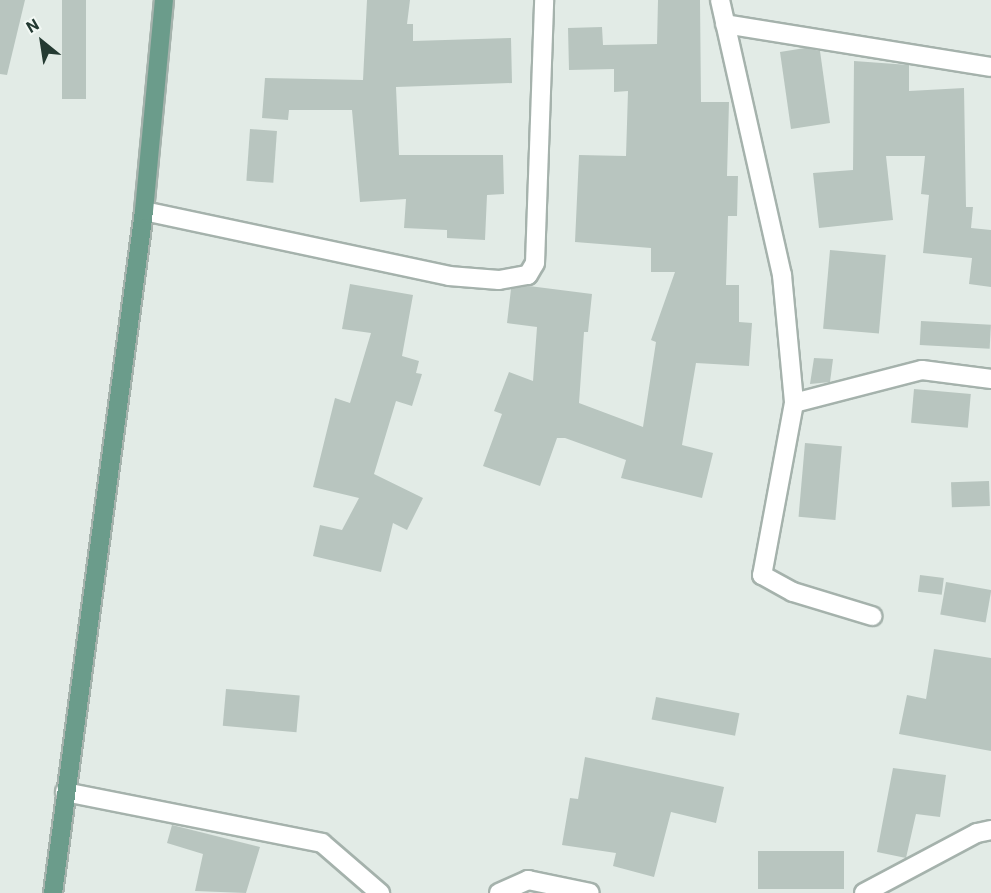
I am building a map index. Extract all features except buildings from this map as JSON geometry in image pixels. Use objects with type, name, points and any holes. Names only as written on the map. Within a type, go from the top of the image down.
[{"type":"main road","points":[[53,893],[144,211],[164,0]]},
{"type":"street","points":[[144,211],[449,276],[499,280],[528,275],[535,263],[544,0]]},
{"type":"street","points":[[720,0],[782,275],[794,403],[762,575],[793,592],[872,616]]},
{"type":"street","points":[[725,24],[991,67]]},
{"type":"street","points":[[794,403],[922,370],[991,380]]},
{"type":"street","points":[[65,792],[322,843],[380,893]]},
{"type":"street","points":[[864,893],[887,888],[977,833],[991,830]]},
{"type":"street","points":[[499,893],[528,880],[590,893]]}]
